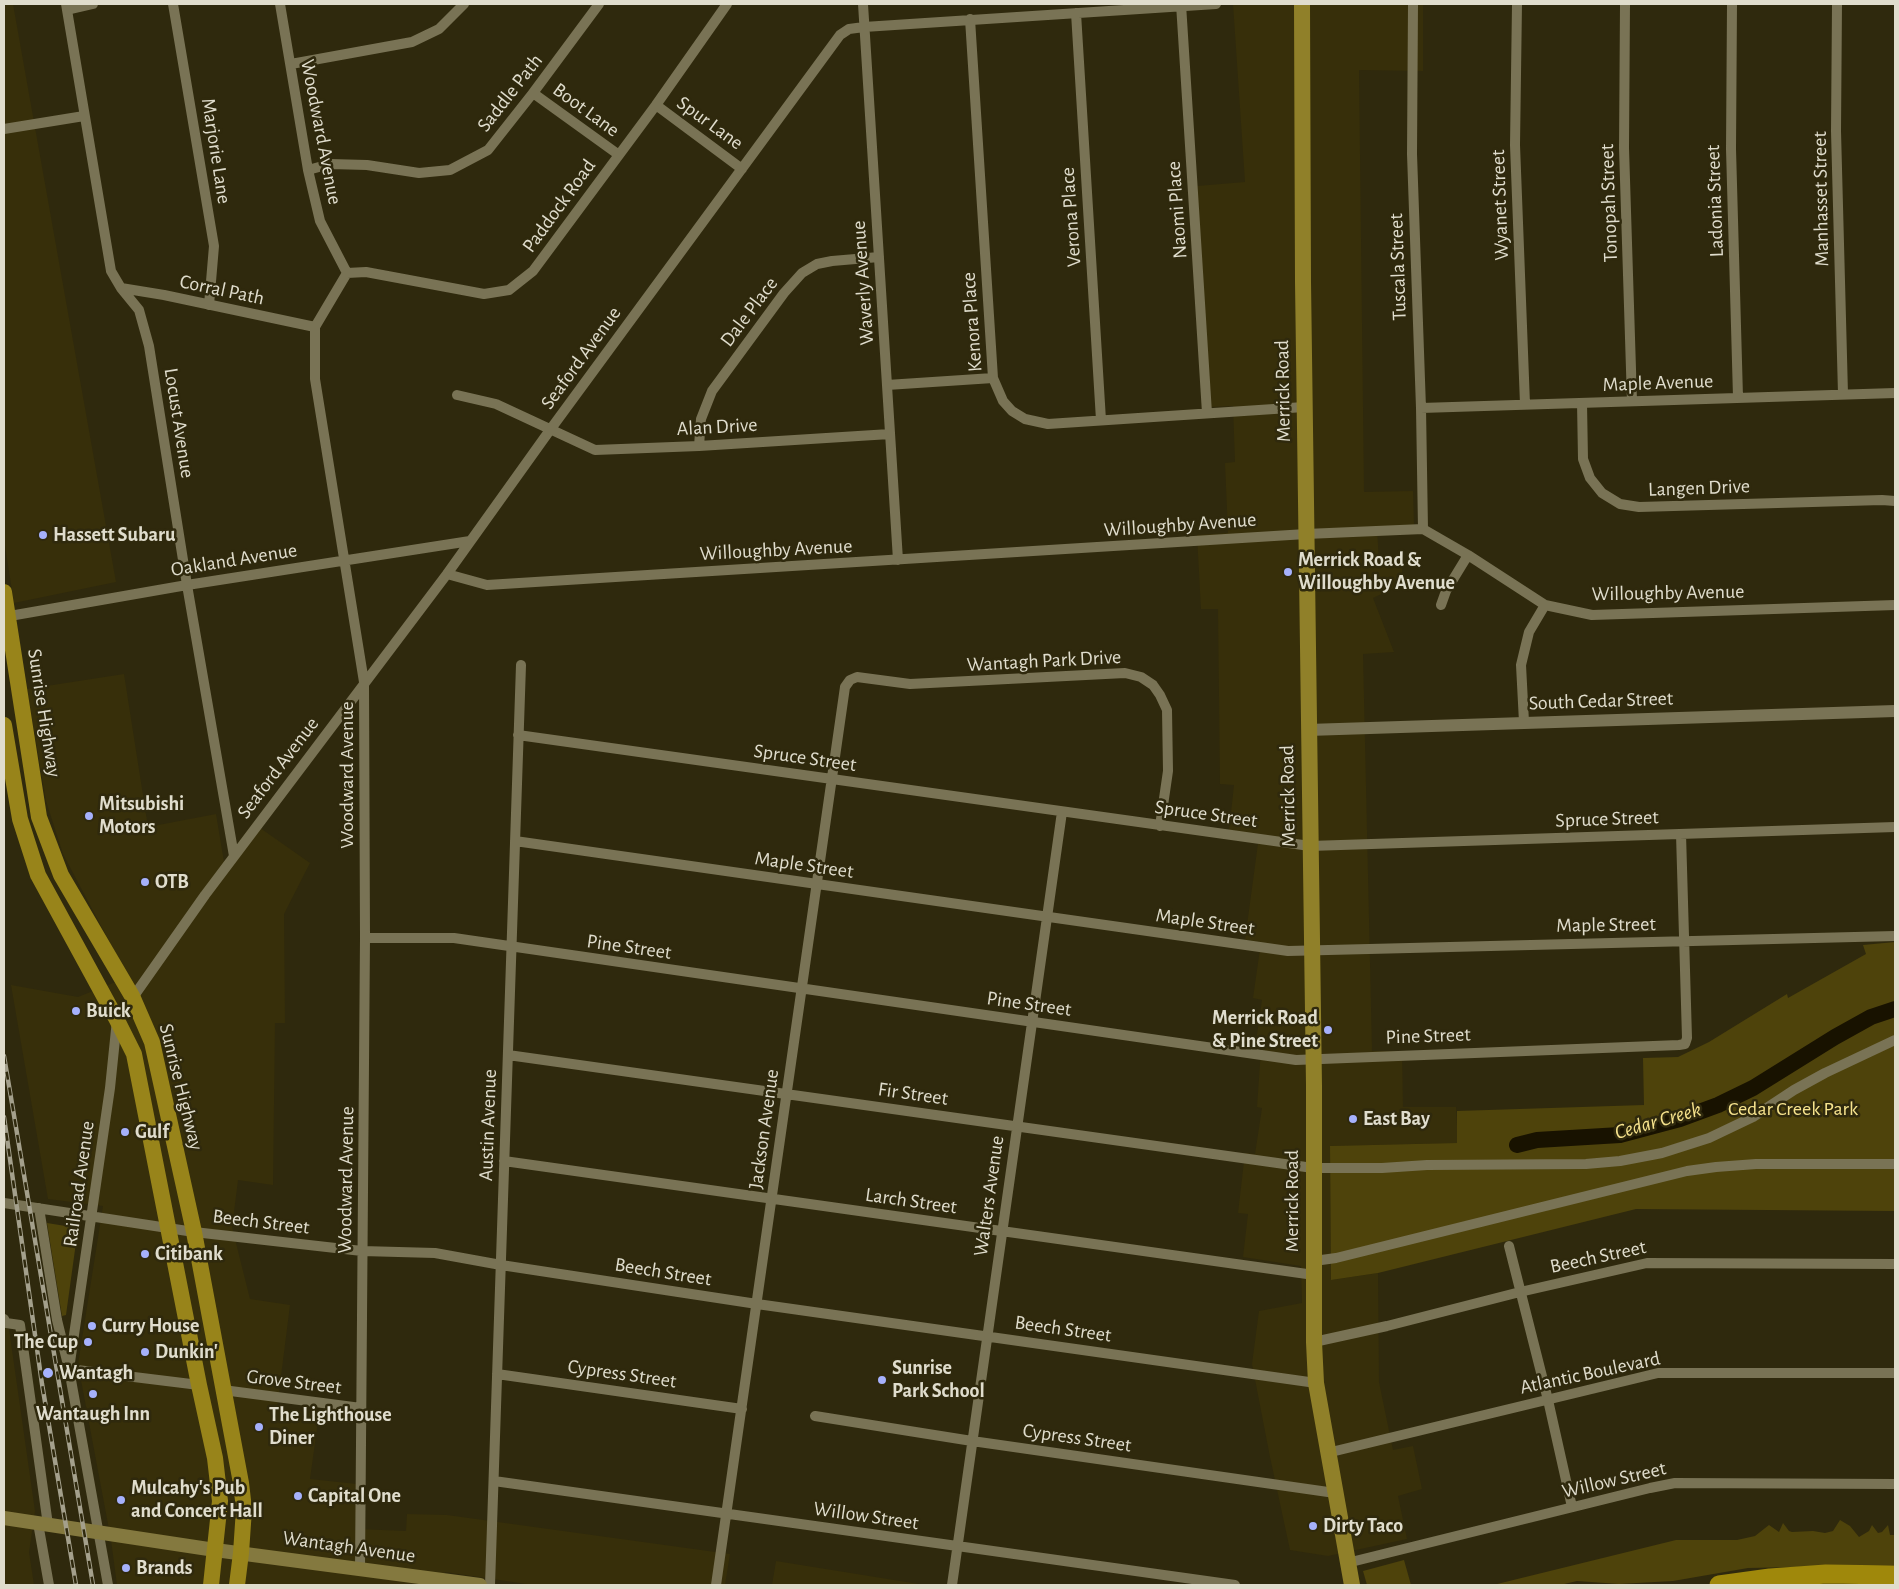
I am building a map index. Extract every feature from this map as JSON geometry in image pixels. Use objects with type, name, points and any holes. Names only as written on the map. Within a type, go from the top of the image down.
[{"type":"highway","name":"Sunrise Highway","points":[[4,592],[6,617],[39,817],[61,874],[125,1007],[199,1386],[215,1458],[220,1501],[211,1585]]},
{"type":"highway","name":"Sunrise Highway","points":[[4,725],[20,819],[38,875],[125,1007],[152,1042],[194,1232],[244,1509],[242,1553],[237,1585]]},
{"type":"highway","points":[[1712,1585],[1826,1574],[1895,1575]]},
{"type":"main road","name":"Merrick Road","points":[[1302,4],[1304,407],[1312,950],[1314,1342],[1316,1383],[1352,1585]]},
{"type":"main road","name":"Wantagh Avenue","points":[[4,1518],[214,1550],[480,1585]]},
{"type":"street","points":[[66,7],[93,4]]},
{"type":"street","name":"Marjorie Lane","points":[[173,4],[214,246],[210,305]]},
{"type":"street","name":"Woodward Avenue","points":[[280,4],[308,170],[320,221],[347,273]]},
{"type":"street","points":[[290,64],[412,42],[439,29],[464,4]]},
{"type":"street","name":"Saddle Path","points":[[308,170],[330,164],[367,164],[419,173],[450,170],[488,150],[599,4]]},
{"type":"street","name":"Paddock Road","points":[[347,273],[366,272],[484,294],[509,290],[533,271],[656,106],[727,4]]},
{"type":"street","name":"Waverly Avenue","points":[[863,4],[898,560]]},
{"type":"street","name":"Seaford Avenue","points":[[125,1007],[234,856],[447,574],[840,34],[850,29],[864,27],[1216,4]]},
{"type":"street","name":"Tuscala Street","points":[[1413,4],[1412,154],[1421,408],[1423,529]]},
{"type":"street","name":"Wyanet Street","points":[[1517,4],[1516,144],[1525,404]]},
{"type":"street","name":"Tonopah Street","points":[[1625,4],[1624,148],[1632,401]]},
{"type":"street","name":"Ladonia Street","points":[[1732,4],[1731,149],[1738,397]]},
{"type":"street","name":"Manhasset Street","points":[[1837,4],[1836,131],[1844,394]]},
{"type":"street","name":"Naomi Place","points":[[1181,5],[1207,413]]},
{"type":"street","name":"Locust Avenue","points":[[66,7],[111,271],[121,288],[139,310],[149,346],[187,585],[234,856]]},
{"type":"street","name":"Verona Place","points":[[1076,13],[1102,420]]},
{"type":"street","name":"Kenora Place","points":[[970,19],[992,378],[1002,402],[1025,419],[1048,424],[1304,407]]},
{"type":"street","name":"Boot Lane","points":[[533,93],[619,155]]},
{"type":"street","name":"Spur Lane","points":[[656,106],[742,169]]},
{"type":"street","points":[[4,129],[84,116]]},
{"type":"street","name":"Dale Place","points":[[698,446],[701,419],[712,391],[784,293],[802,273],[817,264],[879,257]]},
{"type":"street","points":[[315,327],[347,273]]},
{"type":"street","name":"Corral Path","points":[[121,288],[315,327]]},
{"type":"street","name":"Woodward Avenue","points":[[315,327],[315,380],[346,559],[364,682],[365,938],[360,1569]]},
{"type":"street","points":[[887,385],[992,378]]},
{"type":"street","name":"Maple Avenue","points":[[1421,408],[1895,393]]},
{"type":"street","name":"Alan Drive","points":[[457,395],[496,404],[595,450],[698,446],[890,434]]},
{"type":"street","name":"Langen Drive","points":[[1582,403],[1583,459],[1590,478],[1602,493],[1620,504],[1639,507],[1895,501]]},
{"type":"street","name":"Willoughby Avenue","points":[[447,574],[487,585],[1306,534],[1423,529],[1468,555],[1545,605],[1592,615],[1895,604]]},
{"type":"street","name":"Oakland Avenue","points":[[6,617],[187,585],[470,541]]},
{"type":"street","points":[[1441,605],[1446,591],[1468,555]]},
{"type":"street","points":[[1524,722],[1521,666],[1529,632],[1545,605]]},
{"type":"street","name":"Austin Avenue","points":[[490,1585],[520,665]]},
{"type":"street","name":"Wantagh Park Drive","points":[[850,680],[857,677],[918,684],[1125,673],[1141,677],[1153,685],[1167,710],[1168,771],[1160,826]]},
{"type":"street","name":"Jackson Avenue","points":[[716,1585],[831,779],[845,687],[850,680]]},
{"type":"street","name":"South Cedar Street","points":[[1308,730],[1895,711]]},
{"type":"street","name":"Spruce Street","points":[[518,735],[1310,846],[1895,827]]},
{"type":"street","name":"Walters Avenue","points":[[952,1585],[1062,812]]},
{"type":"street","points":[[1681,834],[1686,941]]},
{"type":"street","name":"Maple Street","points":[[515,842],[1288,951],[1895,936]]},
{"type":"street","name":"Pine Street","points":[[365,938],[454,938],[1291,1059],[1312,1060],[1329,1057],[1685,1044],[1687,1038],[1686,941]]},
{"type":"street","name":"Railroad Avenue","points":[[69,1369],[110,1088],[125,1007]]},
{"type":"street","name":"Fir Street","points":[[508,1055],[1313,1168],[1586,1164],[1648,1156],[1713,1136],[1753,1117],[1824,1073],[1895,1040]]},
{"type":"street","name":"Larch Street","points":[[504,1161],[1002,1232],[1314,1268],[1336,1258],[1687,1171],[1716,1166],[1756,1164],[1895,1164]]},
{"type":"street","name":"Beech Street","points":[[4,1203],[194,1232],[362,1251],[435,1253],[501,1265],[757,1304],[1316,1383]]},
{"type":"street","name":"Railroad Avenue","points":[[39,1208],[57,1320],[69,1369],[108,1585]]},
{"type":"street","points":[[1509,1246],[1548,1400],[1572,1507]]},
{"type":"street","name":"Beech Street","points":[[1314,1342],[1647,1263],[1895,1264]]},
{"type":"street","points":[[4,1320],[6,1323],[20,1326],[49,1585]]},
{"type":"street","points":[[69,1369],[199,1386]]},
{"type":"street","name":"Atlantic Boulevard","points":[[1327,1453],[1658,1373],[1895,1373]]},
{"type":"street","name":"Cypress Street","points":[[497,1374],[742,1409]]},
{"type":"street","name":"Grove Street","points":[[224,1390],[361,1408]]},
{"type":"street","name":"Cypress Street","points":[[815,1416],[972,1441],[1335,1492]]},
{"type":"street","name":"Willow Street","points":[[494,1481],[1234,1585]]},
{"type":"street","name":"Willow Street","points":[[1348,1563],[1650,1488],[1675,1484],[1895,1484]]},
{"type":"shaded area","points":[[4,4],[13,4],[116,582],[14,603],[4,540]]},
{"type":"shaded area","points":[[1233,4],[1423,4],[1423,71],[1359,70],[1364,492],[1413,491],[1414,525],[1377,527],[1379,564],[1402,563],[1402,584],[1373,598],[1394,652],[1363,654],[1372,1051],[1402,1051],[1403,1107],[1456,1107],[1458,1143],[1330,1146],[1331,1280],[1378,1273],[1379,1382],[1393,1450],[1413,1446],[1422,1489],[1398,1496],[1407,1539],[1328,1556],[1290,1550],[1252,1364],[1259,1311],[1302,1303],[1301,1266],[1243,1257],[1248,1214],[1238,1213],[1245,1153],[1255,1154],[1262,1108],[1257,1107],[1261,1049],[1255,1048],[1262,1000],[1253,998],[1261,942],[1245,940],[1259,836],[1229,831],[1234,785],[1220,784],[1218,609],[1201,609],[1197,535],[1228,533],[1225,463],[1235,462],[1233,406],[1209,407],[1197,186],[1245,182]]},
{"type":"shaded area","points":[[124,674],[148,827],[216,814],[224,862],[253,823],[310,863],[284,914],[285,1023],[275,1023],[273,1185],[238,1180],[232,1227],[250,1299],[290,1305],[277,1408],[319,1414],[310,1479],[357,1484],[357,1529],[406,1531],[407,1514],[447,1515],[730,1554],[725,1585],[533,1585],[445,1572],[443,1585],[117,1585],[111,1540],[78,1364],[103,1206],[48,1199],[11,985],[78,997],[128,977],[63,854],[46,801],[27,689]]},
{"type":"shaded area","points":[[4,1328],[9,1329],[35,1511],[29,1552],[34,1585],[4,1585]]},
{"type":"shaded area","points":[[776,1561],[925,1585],[772,1585]]},
{"type":"green space","name":"Cedar Creek Park","points":[[1895,942],[1895,1211],[1636,1209],[1378,1273],[1331,1280],[1330,1146],[1457,1143],[1457,1111],[1644,1105],[1643,1058],[1678,1057],[1709,1042],[1787,994],[1788,998],[1866,954],[1863,945]]},
{"type":"green space","points":[[47,1223],[78,1228],[66,1315],[62,1316]]},
{"type":"green space","points":[[1840,1520],[1850,1526],[1859,1537],[1869,1531],[1872,1525],[1878,1533],[1882,1532],[1888,1525],[1890,1535],[1895,1535],[1895,1565],[1748,1568],[1673,1581],[1619,1584],[1577,1581],[1560,1585],[1493,1585],[1676,1540],[1737,1540],[1755,1536],[1769,1525],[1779,1532],[1783,1523],[1792,1532],[1813,1531],[1825,1533],[1833,1531]]},
{"type":"green space","points":[[1404,1560],[1411,1585],[1367,1585],[1363,1571]]},
{"type":"waterway","name":"Cedar Creek","points":[[1517,1145],[1537,1140],[1620,1135],[1680,1119],[1718,1105],[1753,1088],[1835,1037],[1871,1017],[1895,1009]]},
{"type":"railway","points":[[4,1056],[93,1585]]},
{"type":"railway","points":[[4,1117],[42,1384],[76,1585]]},
{"type":"place","name":"Hassett Subaru","points":[[43,535]]},
{"type":"place","name":"Merrick Road & Willoughby Avenue","points":[[1288,572]]},
{"type":"place","name":"Mitsubishi Motors","points":[[89,816]]},
{"type":"place","name":"OTB","points":[[145,882]]},
{"type":"place","name":"Buick","points":[[76,1011]]},
{"type":"place","name":"Merrick Road & Pine Street","points":[[1328,1030]]},
{"type":"place","name":"East Bay","points":[[1353,1119]]},
{"type":"place","name":"Gulf","points":[[125,1132]]},
{"type":"place","name":"Citibank","points":[[145,1254]]},
{"type":"place","name":"Curry House","points":[[92,1326]]},
{"type":"place","name":"The Cup","points":[[88,1342]]},
{"type":"place","name":"Dunkin'","points":[[145,1352]]},
{"type":"place","name":"Wantagh","points":[[48,1373]]},
{"type":"place","name":"Sunrise Park School","points":[[882,1380]]},
{"type":"place","name":"Wantaugh Inn","points":[[93,1394]]},
{"type":"place","name":"The Lighthouse Diner","points":[[259,1427]]},
{"type":"place","name":"Capital One","points":[[298,1496]]},
{"type":"place","name":"Mulcahy's Pub and Concert Hall","points":[[121,1500]]},
{"type":"place","name":"Dirty Taco","points":[[1313,1526]]},
{"type":"place","name":"Brands","points":[[126,1568]]}]
